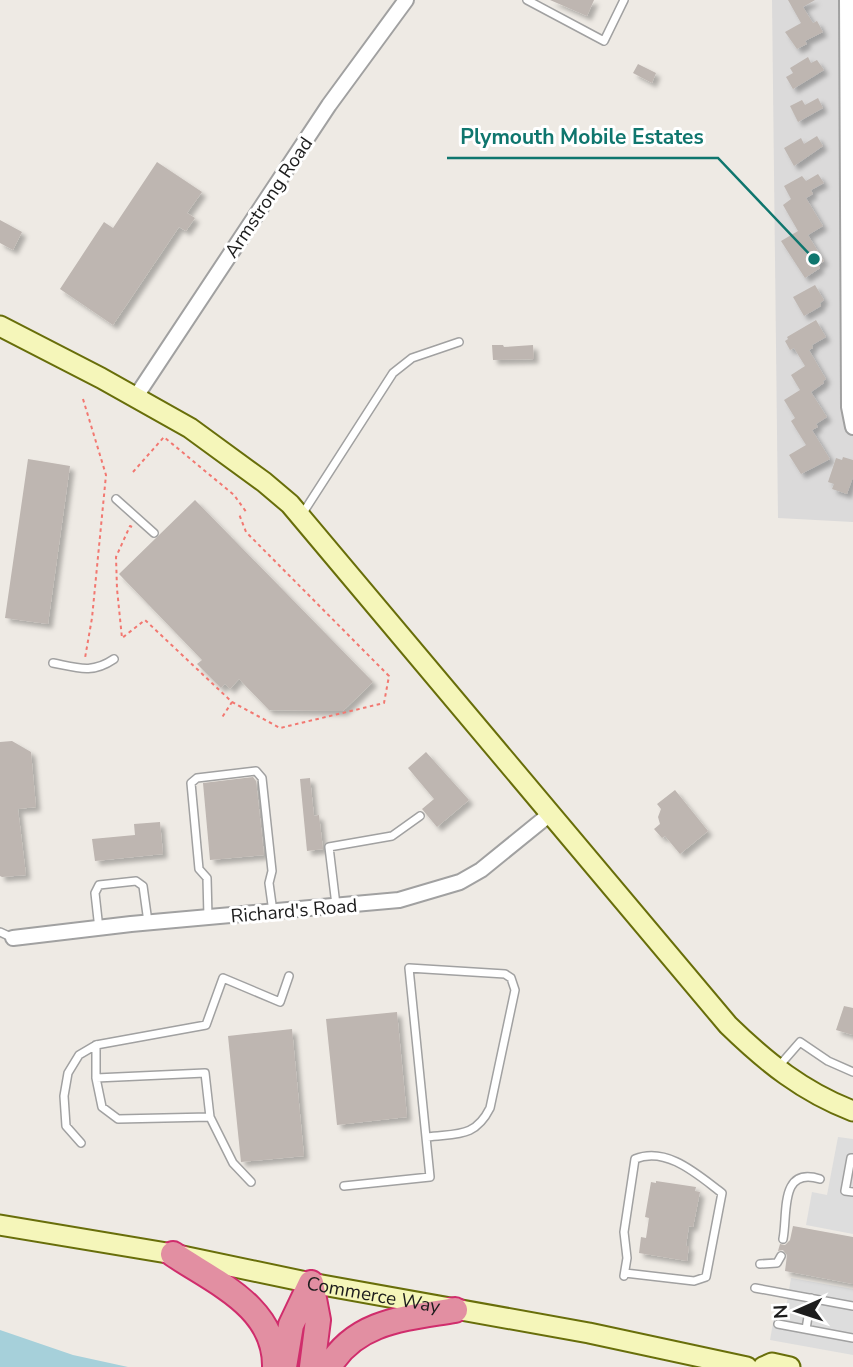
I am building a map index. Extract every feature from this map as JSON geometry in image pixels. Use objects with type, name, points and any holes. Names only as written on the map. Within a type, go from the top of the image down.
[{"type":"highway","points":[[173,1254],[239,1296],[254,1310],[266,1326],[275,1367]]},
{"type":"highway","points":[[284,1367],[291,1325],[311,1283]]},
{"type":"highway","points":[[311,1283],[318,1320],[312,1367]]},
{"type":"highway","points":[[329,1367],[342,1348],[354,1337],[373,1327],[396,1320],[455,1310]]},
{"type":"street","name":"Armstrong Road","points":[[135,398],[329,105],[406,0]]},
{"type":"street","points":[[847,0],[849,407],[853,427]]},
{"type":"street","points":[[0,326],[190,428],[264,482],[300,516],[728,1025],[776,1069],[811,1093],[853,1111]]},
{"type":"street","name":"Richard's Road","points":[[7,935],[99,929],[399,900],[460,883],[508,851],[550,814]]},
{"type":"street","name":"Commerce Way","points":[[0,1225],[173,1254],[747,1367]]},
{"type":"street","points":[[763,1367],[772,1363],[790,1367]]},
{"type":"lane","points":[[527,0],[604,41],[624,0]]},
{"type":"lane","points":[[300,516],[393,373],[412,358],[459,342]]},
{"type":"lane","points":[[116,499],[153,533]]},
{"type":"lane","points":[[53,663],[83,669],[101,668],[114,659]]},
{"type":"lane","points":[[208,918],[206,878],[199,869],[191,783],[197,778],[256,771],[262,778],[272,871],[269,883],[273,912]]},
{"type":"lane","points":[[336,906],[329,847],[392,836],[420,816]]},
{"type":"lane","points":[[99,929],[95,893],[99,884],[136,881],[143,886],[148,923]]},
{"type":"lane","points":[[344,1186],[430,1177],[409,968],[505,974],[511,978],[516,990],[490,1108],[483,1123],[474,1130],[427,1137]]},
{"type":"lane","points":[[81,1143],[66,1126],[64,1096],[68,1073],[79,1055],[96,1045],[206,1025],[223,978],[280,1002],[289,976]]},
{"type":"lane","points":[[776,1069],[800,1042],[828,1061],[853,1072]]},
{"type":"lane","points":[[96,1045],[96,1078],[102,1107],[118,1119],[210,1117]]},
{"type":"lane","points":[[96,1078],[205,1073],[210,1117],[233,1163],[251,1182]]},
{"type":"lane","points":[[646,1155],[661,1156],[689,1168],[722,1193],[706,1277],[694,1282],[625,1274],[624,1232],[635,1159],[646,1155]]},
{"type":"lane","points":[[853,1158],[845,1191],[853,1192]]},
{"type":"lane","points":[[786,1239],[786,1201],[794,1181],[808,1175],[820,1179]]},
{"type":"lane","points":[[760,1264],[781,1259]]},
{"type":"lane","points":[[755,1288],[853,1306]]},
{"type":"lane","points":[[806,1329],[811,1298]]},
{"type":"lane","points":[[778,1324],[853,1338]]},
{"type":"path","points":[[83,399],[106,475],[92,618],[83,669]]},
{"type":"path","points":[[133,472],[164,437],[234,495],[247,513]]},
{"type":"path","points":[[153,533],[130,526],[116,557],[122,638],[145,620],[232,702],[280,728],[384,703],[389,676],[246,532],[239,514]]},
{"type":"path","points":[[220,719],[232,702]]},
{"type":"shaded area","points":[[772,0],[853,0],[853,522],[778,518]]},
{"type":"shaded area","points":[[838,1137],[853,1139],[853,1234],[806,1225],[812,1192],[827,1195]]},
{"type":"shaded area","points":[[791,1278],[853,1289],[853,1355],[770,1340],[776,1306],[786,1308]]},
{"type":"water","points":[[0,1330],[73,1355],[128,1367],[0,1367]]},
{"type":"building","points":[[550,0],[594,0],[587,16]]},
{"type":"building","points":[[788,0],[815,0],[803,7],[813,23],[817,21],[823,32],[805,41],[807,44],[797,49],[785,32],[801,23]]},
{"type":"building","points":[[808,57],[811,63],[817,60],[824,70],[793,89],[786,77],[793,73],[790,68]]},
{"type":"building","points":[[638,64],[656,73],[652,83],[633,73]]},
{"type":"building","points":[[818,98],[823,108],[798,122],[790,106],[802,100],[805,105]]},
{"type":"building","points":[[817,136],[823,146],[794,166],[784,148],[801,138],[804,144]]},
{"type":"building","points":[[157,162],[202,192],[187,213],[195,218],[186,231],[179,227],[113,325],[60,289],[104,222],[113,228]]},
{"type":"building","points":[[818,174],[824,183],[811,190],[813,194],[806,198],[823,226],[808,235],[824,261],[818,265],[820,268],[805,278],[781,241],[798,231],[783,205],[791,199],[784,186],[802,176],[806,181]]},
{"type":"building","points":[[0,220],[22,232],[13,250],[0,243]]},
{"type":"building","points":[[815,285],[824,300],[820,303],[821,306],[804,316],[793,297]]},
{"type":"building","points":[[816,320],[826,337],[812,345],[813,348],[809,350],[826,379],[811,392],[827,417],[812,430],[830,459],[801,474],[789,455],[806,445],[791,421],[795,418],[784,400],[800,390],[791,375],[805,366],[794,348],[790,350],[785,341],[787,337]]},
{"type":"building","points":[[492,345],[533,345],[534,359],[493,360]]},
{"type":"building","points":[[843,457],[853,460],[853,477],[847,494],[832,489],[834,484],[828,482],[836,458],[842,460]]},
{"type":"building","points":[[28,459],[70,466],[48,624],[5,618]]},
{"type":"building","points":[[195,500],[373,682],[343,711],[269,710],[239,679],[230,689],[225,684],[221,688],[197,664],[202,660],[119,574]]},
{"type":"building","points":[[12,741],[31,752],[36,807],[18,809],[26,875],[2,877],[0,742]]},
{"type":"building","points":[[426,752],[469,800],[437,827],[422,809],[434,799],[408,768]]},
{"type":"building","points":[[253,777],[256,781],[264,855],[210,860],[203,783]]},
{"type":"building","points":[[310,778],[314,816],[319,815],[323,849],[307,851],[300,779]]},
{"type":"building","points":[[675,790],[708,831],[680,854],[665,836],[662,838],[654,829],[660,824],[658,817],[661,809],[657,804]]},
{"type":"building","points":[[160,822],[163,854],[95,861],[92,839],[135,835],[134,824]]},
{"type":"building","points":[[844,1006],[853,1008],[853,1035],[836,1030]]},
{"type":"building","points":[[397,1012],[407,1117],[337,1125],[326,1019]]},
{"type":"building","points":[[292,1029],[304,1156],[241,1162],[228,1036]]},
{"type":"building","points":[[651,1182],[696,1187],[695,1191],[700,1192],[693,1227],[689,1226],[687,1261],[639,1253],[641,1237],[646,1238],[649,1218],[645,1217]]},
{"type":"building","points":[[793,1226],[853,1237],[853,1284],[785,1271],[787,1255],[783,1250],[778,1251],[780,1244],[785,1245],[790,1240]]},
{"type":"place","name":"Plymouth Mobile Estates","points":[[814,259]]}]
